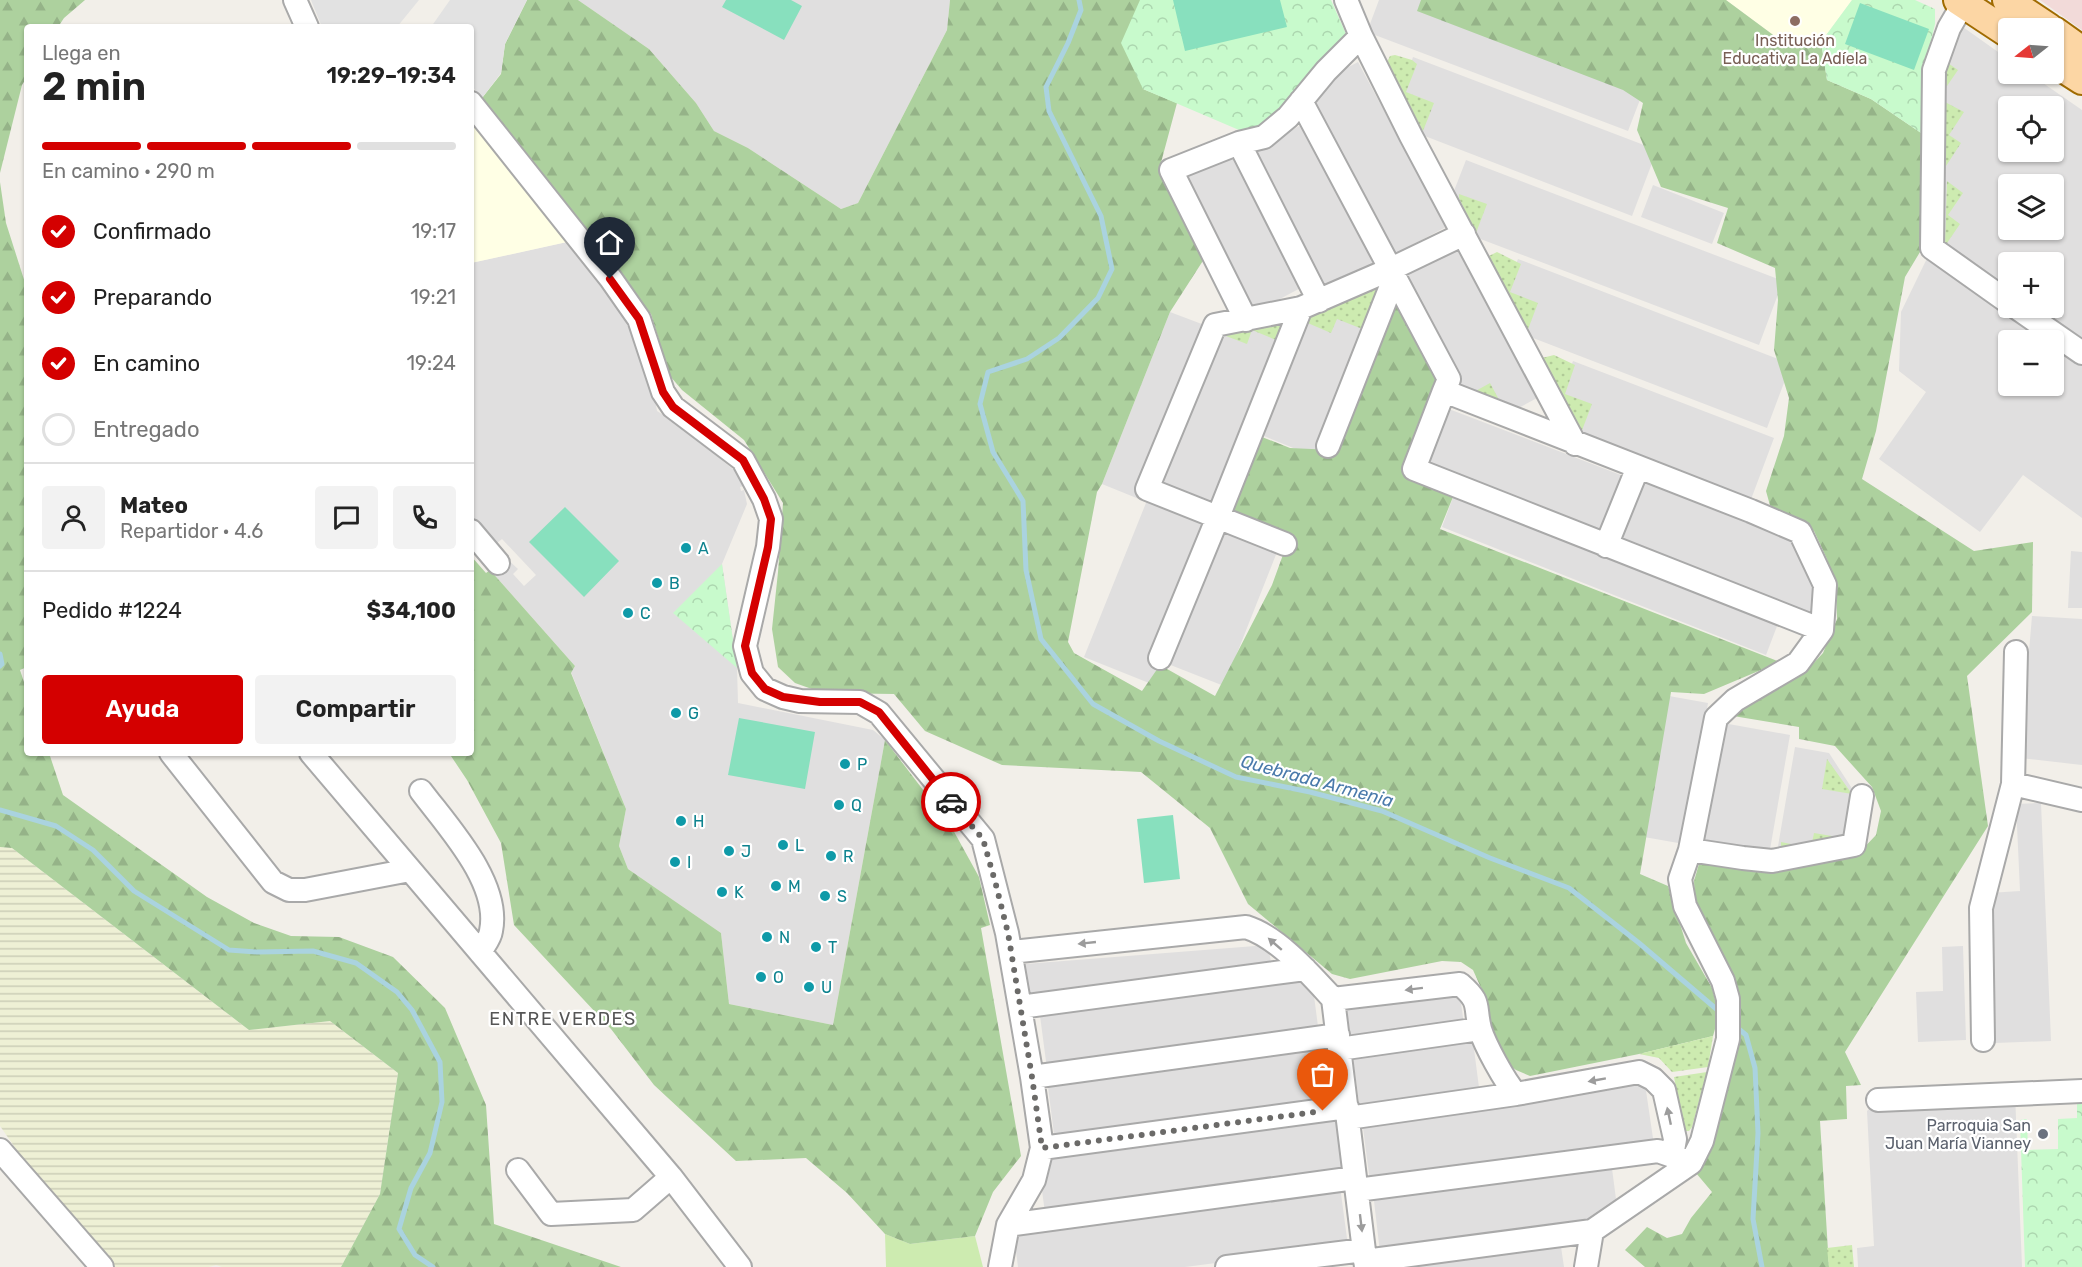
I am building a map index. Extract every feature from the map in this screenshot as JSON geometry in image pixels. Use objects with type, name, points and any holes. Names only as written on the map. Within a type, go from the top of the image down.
[{"type":"main road","points":[[2007,0],[2034,18]]},
{"type":"main road","points":[[1960,2],[1998,27]]},
{"type":"main road","points":[[2064,38],[2082,51]]},
{"type":"main road","points":[[2064,68],[2082,80]]},
{"type":"street","points":[[295,0],[307,24]]},
{"type":"street","points":[[1346,0],[1361,36],[1411,136],[1575,444]]},
{"type":"street","points":[[1960,2],[1934,70],[1932,248],[1998,295]]},
{"type":"street","points":[[1246,320],[1171,170],[1263,136],[1288,117],[1326,71],[1361,36]]},
{"type":"street","points":[[1301,101],[1449,379],[1414,469],[1822,630]]},
{"type":"street","points":[[474,108],[639,319],[663,392],[673,407],[743,460],[764,499],[771,519],[769,538],[745,646],[752,673],[765,689],[783,697],[820,702],[860,702],[879,712],[983,839],[1011,952],[1042,1148],[1034,1180],[1008,1225],[999,1267]]},
{"type":"street","points":[[1160,658],[1310,305],[1239,143]]},
{"type":"street","points":[[1284,544],[1147,489],[1215,325],[1310,305],[1393,272],[1464,234]]},
{"type":"street","points":[[1328,446],[1393,272]]},
{"type":"street","points":[[2031,318],[2082,353]]},
{"type":"street","points":[[1227,1267],[1365,1259],[1592,1231],[1682,1160],[1702,1141],[1728,1039],[1728,999],[1722,981],[1684,906],[1680,879],[1690,850],[1716,718],[1735,700],[1798,663],[1822,630],[1826,585],[1800,532],[1444,391]]},
{"type":"street","points":[[1606,546],[1638,466]]},
{"type":"street","points":[[474,535],[498,563]]},
{"type":"street","points":[[1983,1040],[1981,908],[2013,784],[2016,652]]},
{"type":"street","points":[[173,756],[273,882],[289,890],[305,890],[410,870]]},
{"type":"street","points":[[314,756],[671,1178],[740,1267]]},
{"type":"street","points":[[2013,784],[2082,800]]},
{"type":"street","points":[[421,791],[474,862],[489,897],[491,934],[480,952]]},
{"type":"street","points":[[1690,850],[1772,861],[1854,845],[1862,796]]},
{"type":"street","points":[[1011,952],[1246,927],[1261,931],[1305,969],[1333,999],[1365,1259]]},
{"type":"street","points":[[1020,1007],[1305,969]]},
{"type":"street","points":[[1333,999],[1460,984],[1469,992],[1478,1006],[1480,1029],[1503,1076],[1516,1094]]},
{"type":"street","points":[[1032,1077],[1339,1042],[1480,1029]]},
{"type":"street","points":[[1042,1148],[1516,1094],[1639,1072],[1653,1079],[1664,1090],[1682,1160]]},
{"type":"street","points":[[1878,1100],[2082,1091]]},
{"type":"street","points":[[0,1150],[102,1267]]},
{"type":"street","points":[[1008,1225],[1658,1151],[1682,1160]]},
{"type":"street","points":[[518,1170],[551,1214],[633,1210],[671,1178]]},
{"type":"street","points":[[1586,1267],[1592,1231]]},
{"type":"shaded area","points":[[311,0],[419,0],[399,24],[321,24]]},
{"type":"shaded area","points":[[450,0],[527,0],[505,44],[501,73],[482,98],[474,89],[474,24],[433,24]]},
{"type":"shaded area","points":[[578,0],[950,0],[947,30],[858,203],[841,209],[748,148],[714,131],[696,103],[649,49]]},
{"type":"shaded area","points":[[1379,0],[1427,0],[1646,84],[1628,131],[1367,32]]},
{"type":"shaded area","name":"Institución Educativa La Adíela","points":[[1726,0],[1852,0],[1821,42],[1784,43]]},
{"type":"shaded area","points":[[2040,0],[2082,0],[2082,30]]},
{"type":"shaded area","points":[[1953,20],[1998,52],[1998,84],[2044,84],[2062,96],[1998,96],[1998,162],[2064,162],[2064,98],[2082,110],[2082,518],[2023,475],[1980,532],[1879,459],[1926,392],[1899,371],[1901,312],[1932,248],[1934,70]]},
{"type":"shaded area","points":[[1413,57],[1657,150],[1632,216],[1417,133],[1402,92]]},
{"type":"shaded area","points":[[1358,62],[1446,227],[1388,258],[1300,93]]},
{"type":"shaded area","points":[[1307,122],[1382,262],[1323,294],[1248,153]]},
{"type":"shaded area","points":[[474,125],[567,242],[474,262]]},
{"type":"shaded area","points":[[1232,141],[1308,284],[1248,316],[1172,173]]},
{"type":"shaded area","points":[[1466,160],[1783,281],[1759,345],[1470,235],[1452,196]]},
{"type":"shaded area","points":[[1653,185],[1724,213],[1712,244],[1641,217]]},
{"type":"shaded area","points":[[567,242],[607,294],[625,305],[651,378],[657,411],[679,425],[740,475],[743,486],[740,487],[741,491],[744,490],[747,504],[722,564],[737,668],[738,703],[873,730],[885,740],[833,1025],[729,1004],[721,933],[628,869],[619,846],[626,809],[571,672],[575,666],[490,570],[505,557],[518,569],[513,574],[524,586],[536,575],[502,539],[497,543],[474,524],[474,262]]},
{"type":"shaded area","points":[[1454,244],[1537,398],[1502,417],[1460,403],[1403,275]]},
{"type":"shaded area","points":[[1518,259],[1791,364],[1767,428],[1523,334],[1504,295]]},
{"type":"shaded area","points":[[1306,302],[1369,327],[1318,458],[1254,432]]},
{"type":"shaded area","points":[[1170,312],[1207,326],[1139,499],[1102,484]]},
{"type":"shaded area","points":[[1222,314],[1285,340],[1220,523],[1279,547],[1224,686],[1168,664],[1159,687],[1084,657]]},
{"type":"shaded area","points":[[1573,361],[1774,438],[1750,502],[1577,436],[1559,399]]},
{"type":"shaded area","points":[[1441,406],[1626,477],[1602,542],[1417,470]]},
{"type":"shaded area","points":[[1639,479],[1833,554],[1808,620],[1614,546]]},
{"type":"shaded area","points":[[1455,492],[1779,621],[1766,655],[1442,527]]},
{"type":"shaded area","points":[[2071,551],[2082,552],[2082,608],[2068,608]]},
{"type":"shaded area","points":[[2032,616],[2082,619],[2082,765],[2020,758]]},
{"type":"shaded area","points":[[1669,696],[1708,703],[1684,844],[1644,837]]},
{"type":"shaded area","points":[[1723,723],[1790,735],[1768,861],[1701,849]]},
{"type":"shaded area","points":[[1795,747],[1829,753],[1855,793],[1847,844],[1776,858]]},
{"type":"shaded area","points":[[2041,803],[2051,1041],[1995,1043],[1989,893],[2020,891],[2016,804]]},
{"type":"shaded area","points":[[0,847],[12,848],[249,1030],[330,1021],[398,1073],[380,1194],[341,1267],[222,1267],[216,1265],[209,1267],[106,1267],[53,1202],[0,1126]]},
{"type":"shaded area","points":[[1268,945],[1272,968],[1029,999],[1025,964]]},
{"type":"shaded area","points":[[1963,946],[1966,1040],[1918,1042],[1916,992],[1943,991],[1942,947]]},
{"type":"shaded area","points":[[1311,973],[1319,1034],[1047,1069],[1039,1008]]},
{"type":"shaded area","points":[[1459,988],[1464,1025],[1351,1040],[1346,1003]]},
{"type":"shaded area","points":[[1472,1034],[1480,1095],[1360,1110],[1352,1050]]},
{"type":"shaded area","points":[[1321,1044],[1330,1106],[1055,1142],[1047,1079]]},
{"type":"shaded area","points":[[1645,1084],[1654,1145],[1370,1182],[1362,1120]]},
{"type":"shaded area","points":[[2015,1093],[2022,1267],[1858,1267],[1857,1248],[1874,1246],[1867,1111],[1878,1100]]},
{"type":"shaded area","points":[[1339,1114],[1348,1174],[1045,1213],[1037,1153]]},
{"type":"shaded area","points":[[1611,1161],[1619,1222],[1380,1253],[1373,1192]]},
{"type":"shaded area","points":[[1340,1186],[1348,1246],[1185,1267],[1018,1267],[1013,1228]]},
{"type":"shaded area","points":[[1560,1240],[1564,1267],[1381,1267]]},
{"type":"green space","points":[[0,0],[85,0],[60,24],[24,24],[24,82],[0,173]]},
{"type":"green space","points":[[527,0],[578,0],[649,49],[696,103],[714,131],[748,148],[841,209],[858,203],[947,30],[950,0],[1140,0],[1143,89],[1177,103],[1159,170],[1206,256],[1170,312],[1097,492],[1068,642],[1074,653],[1142,691],[1160,665],[1215,696],[1272,585],[1284,552],[1226,515],[1257,435],[1290,448],[1333,450],[1395,293],[1441,386],[1407,475],[1455,492],[1440,529],[1780,662],[1704,694],[1671,692],[1640,874],[1668,886],[1686,943],[1712,988],[1719,1015],[1713,1036],[1530,1076],[1516,1070],[1501,1059],[1482,990],[1473,970],[1461,962],[1442,961],[1350,979],[1332,974],[1248,904],[1210,828],[1141,772],[1002,765],[925,731],[894,694],[823,693],[795,683],[778,667],[772,629],[783,503],[744,440],[682,390],[670,376],[651,314],[482,98],[501,74],[505,44]]},
{"type":"green space","points":[[726,0],[791,0],[802,6],[784,40],[722,7]]},
{"type":"green space","points":[[1140,0],[1331,0],[1346,34],[1281,108],[1258,127],[1239,130],[1143,89],[1121,43]]},
{"type":"green space","points":[[1173,0],[1280,0],[1287,27],[1185,51]]},
{"type":"green space","points":[[1421,0],[1726,0],[1784,43],[1821,42],[1827,80],[1871,99],[1924,135],[1920,252],[1905,277],[1876,431],[1862,479],[1974,551],[2033,542],[2032,612],[1967,676],[1988,826],[1845,1052],[1861,1085],[1846,1086],[1847,1119],[1820,1121],[1829,1267],[1645,1267],[1625,1250],[1647,1227],[1667,1238],[1682,1234],[1691,1218],[1712,1192],[1696,1173],[1706,1161],[1711,1148],[1732,1073],[1741,1012],[1735,989],[1695,902],[1694,881],[1699,864],[1770,866],[1857,855],[1876,835],[1881,811],[1872,787],[1835,746],[1799,739],[1799,727],[1727,715],[1809,668],[1823,653],[1837,619],[1836,593],[1827,559],[1814,531],[1771,509],[1766,491],[1784,436],[1789,398],[1774,350],[1778,300],[1775,268],[1717,243],[1728,208],[1661,187],[1637,130],[1643,103],[1623,90],[1417,11]]},
{"type":"green space","points":[[1852,0],[1915,0],[1935,9],[1935,24],[1924,70],[1924,135],[1871,99],[1827,80],[1821,42]]},
{"type":"green space","points":[[1860,3],[1929,29],[1914,70],[1845,44]]},
{"type":"green space","points":[[1395,55],[1412,60],[1417,64],[1406,92],[1434,103],[1423,131],[1387,62],[1390,56]]},
{"type":"green space","points":[[1945,61],[1958,70],[1947,86],[1943,82]]},
{"type":"green space","points":[[1945,102],[1964,112],[1949,135],[1961,143],[1946,166]]},
{"type":"green space","points":[[1947,181],[1963,193],[1948,215],[1960,224],[1945,246]]},
{"type":"green space","points":[[0,182],[6,223],[24,280],[24,668],[20,670],[24,682],[24,756],[50,756],[63,795],[207,897],[254,923],[291,936],[339,937],[393,957],[445,1008],[486,1105],[494,1224],[621,1267],[341,1267],[380,1194],[398,1073],[330,1021],[249,1030],[12,848],[0,847]]},
{"type":"green space","points":[[1459,194],[1487,204],[1476,233],[1459,198]]},
{"type":"green space","points":[[1497,252],[1521,264],[1510,292],[1538,303],[1527,332],[1489,256]]},
{"type":"green space","points":[[1385,278],[1365,330],[1337,319],[1331,333],[1303,321],[1307,311]]},
{"type":"green space","points":[[1292,315],[1281,342],[1252,330],[1247,344],[1218,333]]},
{"type":"green space","points":[[1554,355],[1575,365],[1565,394],[1592,404],[1581,433],[1542,358]]},
{"type":"green space","points":[[1490,383],[1504,409],[1463,398]]},
{"type":"green space","points":[[565,507],[619,561],[584,597],[529,542]]},
{"type":"green space","points":[[474,559],[486,573],[490,570],[575,666],[571,673],[626,809],[619,846],[628,869],[721,933],[729,1004],[833,1025],[885,740],[952,828],[979,877],[990,925],[981,928],[1021,1156],[993,1192],[975,1236],[910,1244],[885,1234],[847,1193],[806,1158],[736,1161],[654,1085],[611,1029],[514,925],[501,843],[467,780],[451,756],[474,756]]},
{"type":"green space","points":[[722,564],[737,668],[673,613]]},
{"type":"green space","points":[[739,718],[815,732],[805,789],[728,775]]},
{"type":"green space","points":[[1827,759],[1852,794],[1822,789]]},
{"type":"green space","points":[[1173,815],[1180,879],[1144,883],[1137,819]]},
{"type":"green space","points":[[1814,833],[1844,838],[1844,844],[1781,856],[1781,842],[1811,848]]},
{"type":"green space","points":[[1713,1036],[1708,1067],[1672,1072],[1659,1058],[1639,1054]]},
{"type":"green space","points":[[1707,1072],[1692,1127],[1689,1131],[1684,1131],[1674,1077]]},
{"type":"green space","points":[[2082,1102],[2082,1267],[2025,1267],[2020,1120],[2027,1119],[2028,1150],[2058,1149],[2058,1119],[2077,1118],[2077,1103]]},
{"type":"green space","points":[[885,1234],[910,1244],[975,1236],[983,1267],[886,1267]]},
{"type":"green space","points":[[1852,1245],[1854,1267],[1829,1267],[1827,1248]]},
{"type":"waterway","name":"Quebrada Armenia","points":[[1079,0],[1081,10],[1068,43],[1046,87],[1049,111],[1101,216],[1112,269],[1098,298],[1059,338],[1027,359],[988,372],[980,404],[993,452],[1023,501],[1026,570],[1041,639],[1093,704],[1159,741],[1236,777],[1310,792],[1382,811],[1490,858],[1569,888],[1639,943],[1721,1013]]},
{"type":"waterway","points":[[0,654],[2,664],[0,666]]},
{"type":"waterway","points":[[0,810],[56,826],[93,850],[134,891],[229,950],[313,951],[356,963],[397,992],[412,1010],[440,1062],[442,1102],[430,1153],[411,1188],[399,1229],[415,1255],[433,1267]]},
{"type":"waterway","name":"Quebrada Armenia","points":[[1734,1025],[1746,1035],[1755,1068],[1758,1133],[1753,1219],[1762,1267]]},
{"type":"way so far","points":[[951,802],[983,839],[996,885],[1008,933],[1042,1148],[1323,1111]]},
{"type":"place","name":"Institución Educativa La Adíela","points":[[1795,21]]},
{"type":"place","name":"A","points":[[686,548]]},
{"type":"place","name":"B","points":[[657,583]]},
{"type":"place","name":"C","points":[[628,613]]},
{"type":"place","name":"G","points":[[676,713]]},
{"type":"place","name":"P","points":[[845,764]]},
{"type":"place","name":"Q","points":[[839,805]]},
{"type":"place","name":"H","points":[[681,821]]},
{"type":"place","name":"L","points":[[783,845]]},
{"type":"place","name":"J","points":[[729,851]]},
{"type":"place","name":"R","points":[[831,856]]},
{"type":"place","name":"I","points":[[675,862]]},
{"type":"place","name":"M","points":[[776,886]]},
{"type":"place","name":"K","points":[[722,892]]},
{"type":"place","name":"S","points":[[825,896]]},
{"type":"place","name":"N","points":[[767,937]]},
{"type":"place","name":"T","points":[[816,947]]},
{"type":"place","name":"O","points":[[761,977]]},
{"type":"place","name":"U","points":[[809,987]]},
{"type":"place","name":"Parroquia San Juan María Vianney","points":[[2043,1134]]},
{"type":"district","name":"ENTRE VERDES","points":[[563,1019]]},
{"type":"route","points":[[610,279],[639,319],[663,392],[673,407],[743,460],[764,499],[771,519],[768,547],[745,646],[752,673],[765,689],[783,697],[800,701],[860,702],[879,712],[951,802]]}]
